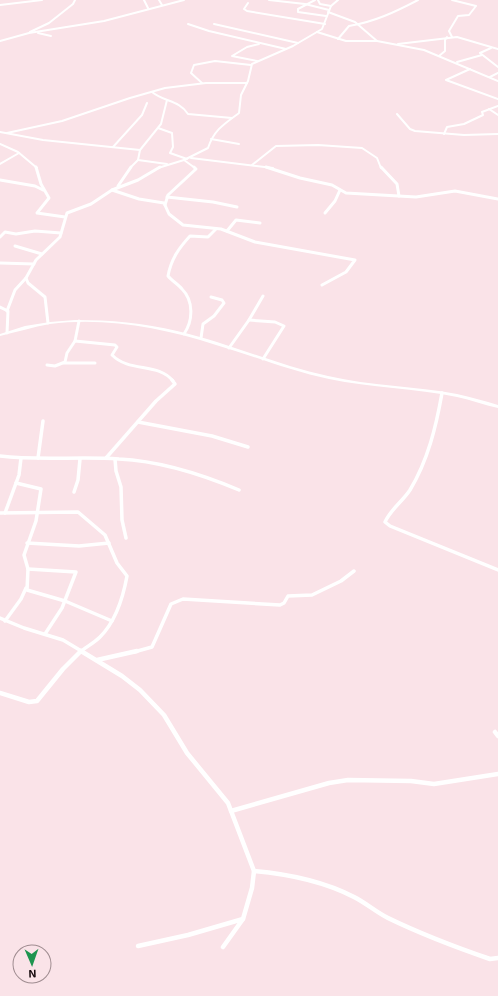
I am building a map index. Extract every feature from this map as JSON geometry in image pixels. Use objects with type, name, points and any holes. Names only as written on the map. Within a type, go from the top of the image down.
[{"type":"main road","points":[[0,335],[48,323],[80,321],[134,323],[201,338],[263,359],[332,379],[442,393],[465,397],[498,407]]},
{"type":"street","points":[[0,5],[42,0]]},
{"type":"street","points":[[29,33],[49,23],[71,6],[75,0]]},
{"type":"street","points":[[144,0],[148,8]]},
{"type":"street","points":[[159,0],[162,5]]},
{"type":"street","points":[[0,40],[29,33],[104,21],[148,8],[184,0]]},
{"type":"street","points":[[269,0],[306,4],[329,11],[358,25],[377,41]]},
{"type":"street","points":[[326,16],[298,12],[298,9],[316,0],[320,4],[331,6]]},
{"type":"street","points":[[202,83],[191,72],[194,65],[209,61],[251,65],[298,43],[317,32],[325,24],[326,16],[331,6],[338,0]]},
{"type":"street","points":[[338,39],[348,27],[392,14],[418,0]]},
{"type":"street","points":[[452,0],[476,6],[469,15],[458,16],[449,32],[452,37]]},
{"type":"street","points":[[248,3],[244,9],[247,11],[325,24]]},
{"type":"street","points":[[188,24],[206,30],[286,49]]},
{"type":"street","points":[[214,24],[298,43]]},
{"type":"street","points":[[317,32],[349,41],[377,41],[397,44],[457,62],[498,81]]},
{"type":"street","points":[[29,33],[51,36]]},
{"type":"street","points":[[397,44],[452,37],[463,38],[498,49]]},
{"type":"street","points":[[439,56],[445,51],[445,40],[447,38]]},
{"type":"street","points":[[257,61],[232,56],[247,46],[261,44]]},
{"type":"street","points":[[482,55],[481,51],[491,48]]},
{"type":"street","points":[[457,62],[482,55]]},
{"type":"street","points":[[482,55],[498,67]]},
{"type":"street","points":[[7,333],[7,310],[15,290],[26,278],[42,254],[58,240],[65,217],[71,211],[91,204],[117,187],[140,179],[168,164],[187,159],[207,149],[211,139],[218,129],[239,113],[241,107],[241,95],[247,83],[251,65]]},
{"type":"street","points":[[470,69],[446,80],[498,99]]},
{"type":"street","points":[[490,77],[498,74]]},
{"type":"street","points":[[494,78],[498,77]]},
{"type":"street","points":[[7,133],[59,122],[152,92],[202,83],[223,81],[247,83]]},
{"type":"street","points":[[152,92],[183,106],[188,114],[232,118]]},
{"type":"street","points":[[117,187],[127,171],[138,160],[140,150],[158,128],[164,117],[167,100]]},
{"type":"street","points":[[112,147],[142,115],[147,103]]},
{"type":"street","points":[[444,134],[447,127],[464,124],[483,115],[482,112],[498,106]]},
{"type":"street","points":[[488,109],[498,115]]},
{"type":"street","points":[[397,114],[411,130],[444,134],[498,134]]},
{"type":"street","points":[[158,128],[172,133],[173,147],[170,153],[187,159],[252,165],[283,171],[300,178],[332,185],[340,190],[358,194],[416,197],[455,191],[498,199]]},
{"type":"street","points":[[0,132],[43,140],[140,150]]},
{"type":"street","points":[[211,139],[238,144]]},
{"type":"street","points":[[0,144],[19,153],[37,168],[44,191],[49,198],[36,213],[65,217]]},
{"type":"street","points":[[252,165],[278,145],[334,144],[361,148],[369,155],[377,158],[381,168],[398,186],[399,196]]},
{"type":"street","points":[[0,164],[19,153]]},
{"type":"street","points":[[187,159],[196,169],[167,197],[165,205],[168,212],[181,224],[227,231],[255,242],[274,244],[355,260],[349,269],[342,275],[322,285]]},
{"type":"street","points":[[138,160],[168,164]]},
{"type":"street","points":[[0,180],[35,186],[44,191]]},
{"type":"street","points":[[112,190],[134,198],[165,205]]},
{"type":"street","points":[[325,213],[335,201],[340,190]]},
{"type":"street","points":[[167,197],[213,202],[237,207]]},
{"type":"street","points":[[227,231],[236,220],[260,223]]},
{"type":"street","points":[[184,334],[189,327],[191,320],[188,302],[184,291],[168,276],[171,260],[179,247],[190,236],[208,237],[216,229]]},
{"type":"street","points":[[0,237],[6,232],[16,234],[35,231],[61,233]]},
{"type":"street","points":[[15,246],[42,254]]},
{"type":"street","points":[[0,263],[34,264]]},
{"type":"street","points":[[26,278],[28,283],[44,297],[48,323]]},
{"type":"street","points":[[230,348],[264,296]]},
{"type":"street","points":[[201,338],[203,324],[214,316],[223,303],[222,300],[211,298]]},
{"type":"street","points":[[0,307],[7,310]]},
{"type":"street","points":[[249,320],[275,322],[284,326],[263,359]]},
{"type":"street","points":[[64,363],[67,352],[76,341],[80,321]]},
{"type":"street","points":[[76,341],[79,343],[115,345],[117,347],[112,355],[121,363],[140,368],[160,370],[172,380],[174,384],[173,387],[156,401],[106,458]]},
{"type":"street","points":[[47,365],[55,366],[64,363],[95,363]]},
{"type":"street","points":[[442,393],[433,442],[426,461],[404,499],[385,522],[390,526],[498,570]]},
{"type":"street","points":[[38,458],[43,421]]},
{"type":"street","points":[[138,422],[212,436],[248,448]]},
{"type":"street","points":[[0,456],[22,458],[106,458],[154,462],[184,469],[218,480],[239,490]]},
{"type":"street","points":[[5,513],[16,483],[22,458]]},
{"type":"street","points":[[74,492],[78,480],[80,459]]},
{"type":"street","points":[[115,459],[116,471],[121,486],[122,520],[126,538]]},
{"type":"street","points":[[16,483],[40,489],[37,514],[24,555],[28,569],[26,588],[21,599],[2,620],[63,640],[97,660],[140,690],[164,715],[188,753],[228,803],[254,871],[252,888],[243,919],[223,947]]},
{"type":"street","points":[[0,513],[37,514],[76,511],[105,535],[117,563],[127,576],[124,592],[112,621],[101,636],[81,651],[58,675],[38,700],[29,702],[0,693]]},
{"type":"street","points":[[27,543],[79,546],[109,543]]},
{"type":"street","points":[[28,569],[75,571],[74,579],[67,592],[65,601],[45,634]]},
{"type":"street","points":[[97,660],[124,655],[152,647],[171,604],[175,600],[184,599],[280,605],[284,603],[288,596],[312,595],[341,581],[354,572]]},
{"type":"street","points":[[26,588],[65,601],[112,621]]},
{"type":"street","points":[[231,811],[261,800],[329,783],[348,780],[411,781],[434,784],[498,774]]},
{"type":"street","points":[[254,871],[279,873],[313,881],[354,897],[392,919],[440,942],[454,945],[490,960],[498,958]]},
{"type":"street","points":[[138,946],[188,935],[243,919]]}]
